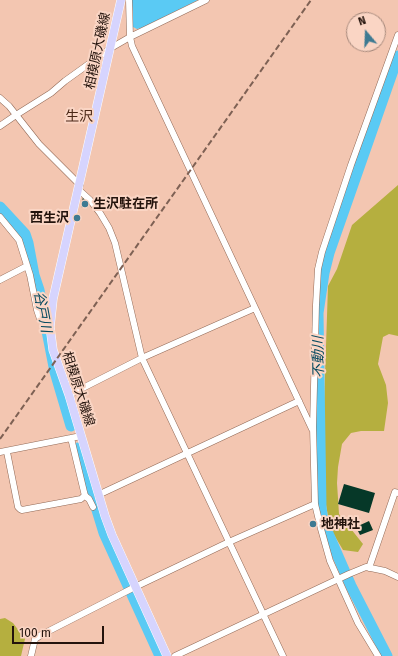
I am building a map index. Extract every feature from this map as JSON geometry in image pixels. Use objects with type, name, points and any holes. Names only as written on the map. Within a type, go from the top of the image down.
[{"type":"main road","name":"相模原大磯線","points":[[121,0],[53,298],[49,325],[53,350],[69,394],[98,495],[112,535],[132,589],[167,656]]},
{"type":"street","points":[[129,0],[130,37],[132,46],[314,433]]},
{"type":"street","points":[[0,126],[51,93],[111,48],[130,37],[206,0]]},
{"type":"street","points":[[378,656],[358,623],[330,561],[324,543],[315,504],[314,433],[316,305],[318,269],[334,215],[398,35]]},
{"type":"street","points":[[0,98],[100,213],[115,243],[142,358],[283,656]]},
{"type":"street","points":[[0,217],[19,240],[40,319],[49,325]]},
{"type":"street","points":[[0,280],[27,266]]},
{"type":"street","points":[[69,394],[142,358],[255,308]]},
{"type":"street","points":[[98,495],[299,401]]},
{"type":"street","points":[[0,452],[8,452],[81,436]]},
{"type":"street","points":[[71,438],[85,495],[93,507]]},
{"type":"street","points":[[8,452],[18,507],[20,510],[81,499],[85,495]]},
{"type":"street","points":[[369,568],[395,492],[398,493]]},
{"type":"street","points":[[31,656],[35,639],[41,635],[229,542],[315,504]]},
{"type":"street","points":[[175,656],[366,567],[385,571],[398,577]]},
{"type":"shaded area","points":[[398,185],[398,336],[389,334],[383,337],[378,364],[386,385],[388,403],[384,431],[361,431],[351,433],[342,444],[338,467],[337,483],[339,514],[363,544],[358,552],[343,550],[330,528],[324,493],[324,406],[328,286],[337,269],[352,225]]},
{"type":"shaded area","points":[[5,618],[13,623],[25,639],[21,656],[0,656],[0,619]]},
{"type":"water","points":[[131,0],[198,0],[137,29],[133,27],[132,23],[133,13]]},
{"type":"building","name":"生沢駐在所","points":[[83,197],[89,202],[87,208],[81,207]]},
{"type":"building","points":[[344,484],[375,493],[369,513],[338,504]]},
{"type":"building","points":[[369,521],[373,530],[360,535],[356,527]]},
{"type":"waterway","name":"不動川","points":[[387,656],[351,586],[323,522],[321,507],[318,313],[324,273],[329,253],[398,56]]},
{"type":"waterway","name":"谷戸川","points":[[0,207],[25,234],[28,243],[55,372],[71,426]]},
{"type":"waterway","name":"谷戸川","points":[[78,448],[104,533],[160,656]]},
{"type":"railway","points":[[0,439],[311,0]]},
{"type":"place","name":"生沢駐在所","points":[[85,204]]},
{"type":"place","name":"西生沢","points":[[77,218]]},
{"type":"place","name":"地神社","points":[[313,524]]},
{"type":"district","name":"生沢","points":[[79,117]]}]
